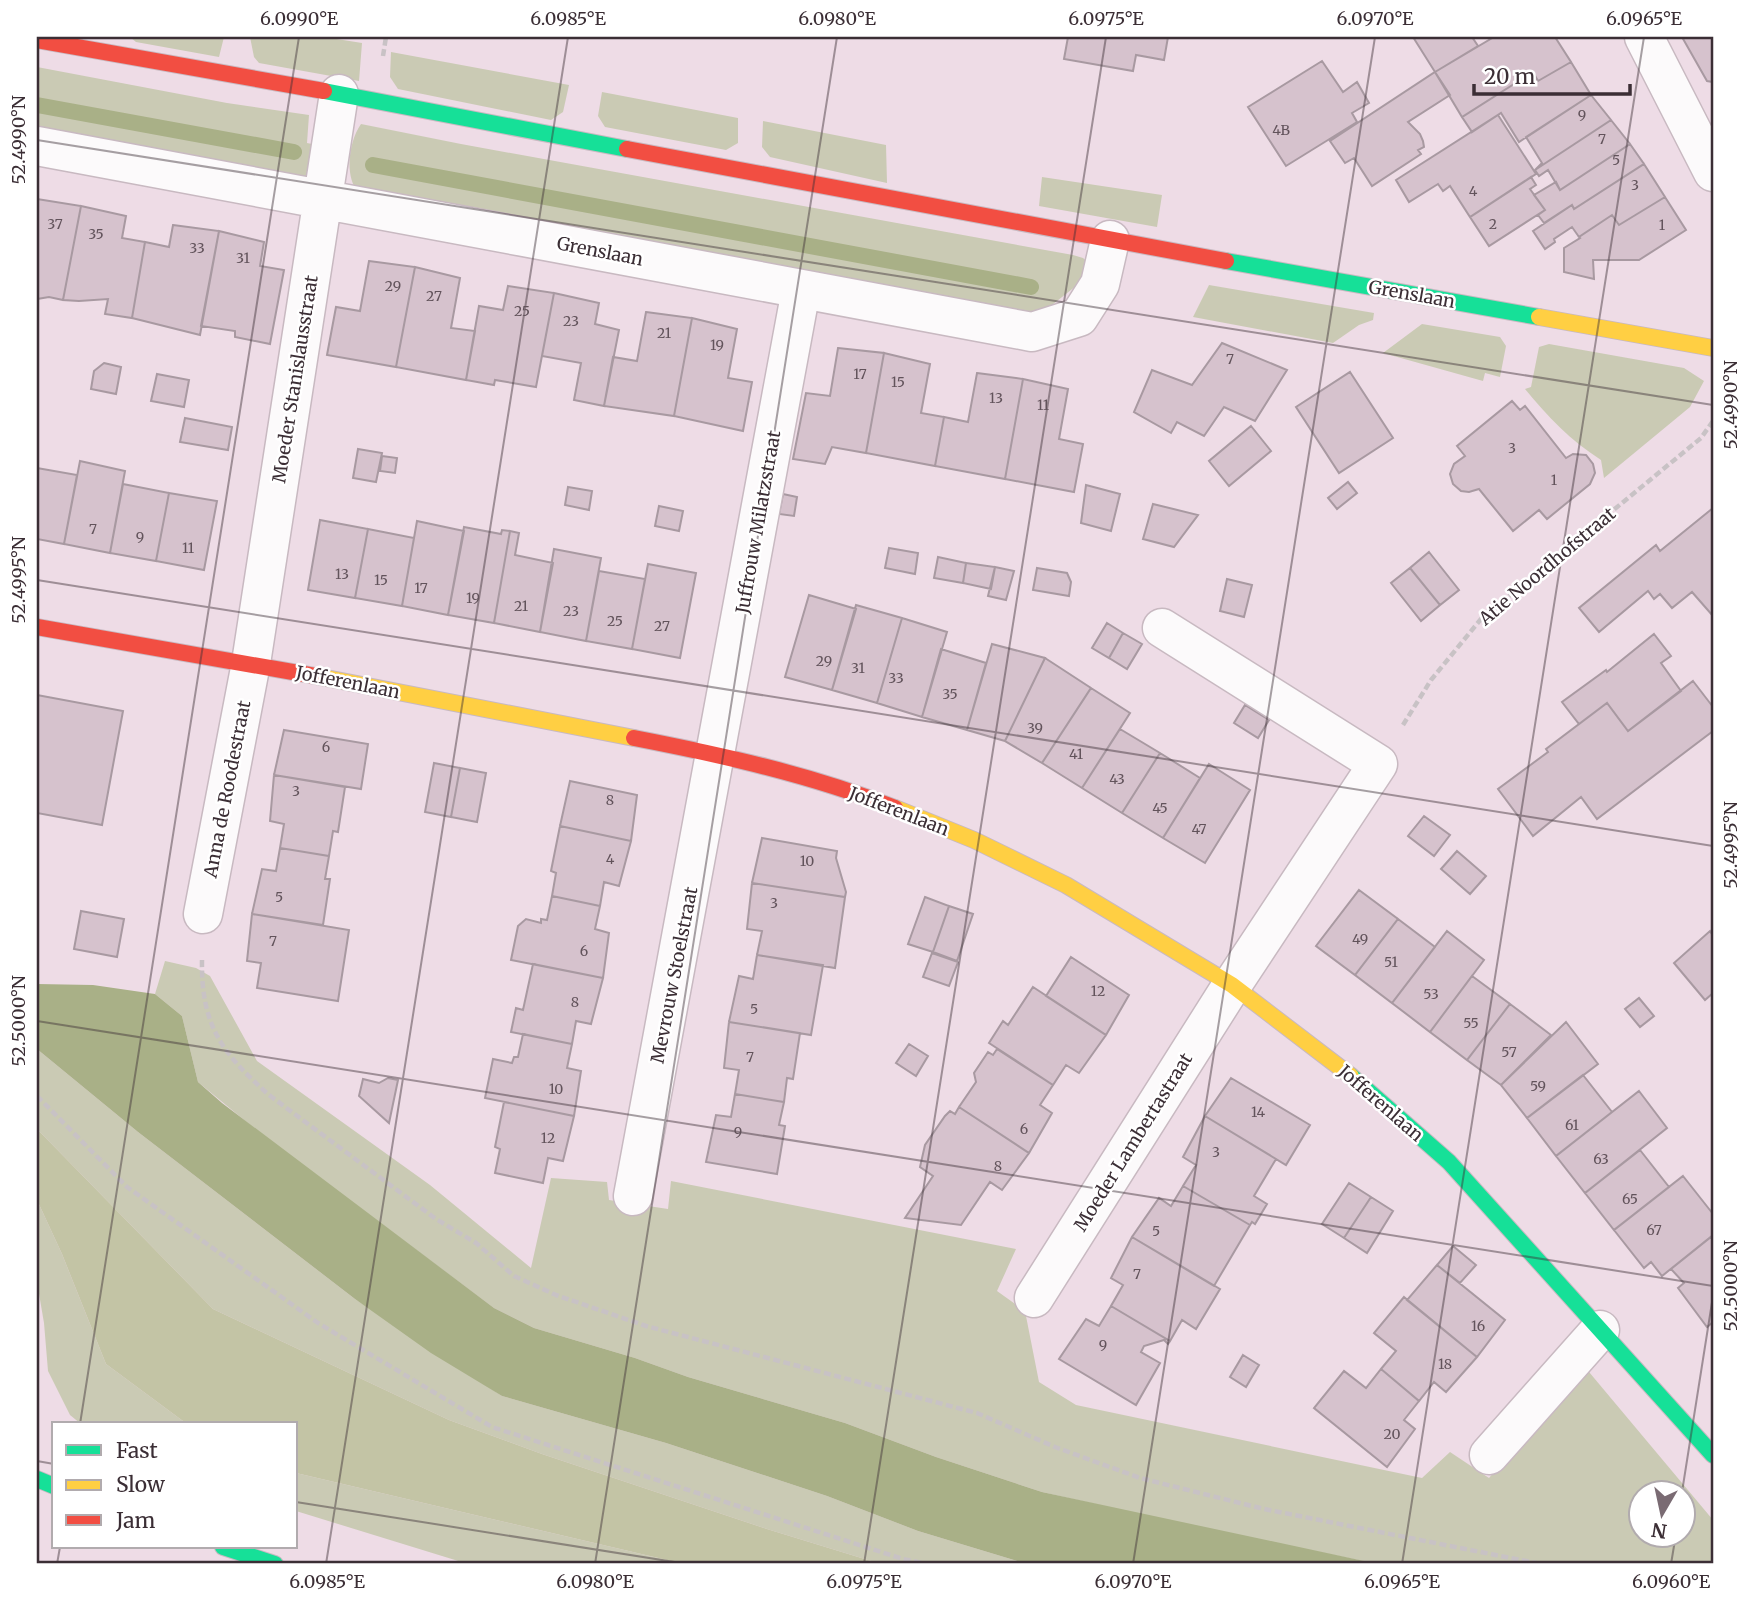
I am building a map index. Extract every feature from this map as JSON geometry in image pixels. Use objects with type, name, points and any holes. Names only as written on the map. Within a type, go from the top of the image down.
[{"type":"street","points":[[1644,37],[1710,160]]},
{"type":"street","name":"Grenslaan","points":[[37,40],[339,94],[1110,240],[1713,348]]},
{"type":"street","name":"Moeder Stanislausstraat","points":[[251,663],[339,94]]},
{"type":"street","name":"Grenslaan","points":[[37,146],[1032,332],[1079,317],[1100,284],[1110,240]]},
{"type":"street","name":"Juffrouw Milatzstraat","points":[[715,754],[801,290]]},
{"type":"street","name":"Jofferenlaan","points":[[37,627],[251,663],[715,754],[862,795],[974,840],[1066,885],[1232,985],[1351,1076],[1449,1162],[1713,1455]]},
{"type":"street","points":[[1162,628],[1378,764],[1232,985]]},
{"type":"street","name":"Anna de Roodestraat","points":[[203,914],[251,663]]},
{"type":"street","name":"Mevrouw Stoelstraat","points":[[633,1196],[715,754]]},
{"type":"street","name":"Moeder Lambertastraat","points":[[1034,1298],[1232,985]]},
{"type":"street","points":[[1489,1455],[1600,1330]]},
{"type":"street","points":[[226,1548],[275,1564]]},
{"type":"path","name":"Atie Noordhofstraat","points":[[1378,764],[1431,680],[1481,620],[1701,438],[1713,421]]},
{"type":"path","points":[[203,914],[202,974],[209,1021],[229,1056],[270,1095],[436,1219],[476,1243],[514,1276],[556,1295],[646,1326],[977,1413],[1055,1447],[1140,1478],[1264,1510],[1541,1564]]},
{"type":"path","points":[[37,1096],[127,1187],[318,1324],[492,1427],[903,1559],[927,1564]]},
{"type":"shaded area","points":[[130,37],[224,37],[219,57],[136,42]]},
{"type":"shaded area","points":[[250,37],[324,37],[362,43],[359,81],[259,63],[254,57]]},
{"type":"shaded area","points":[[391,52],[569,85],[563,112],[551,120],[398,89],[390,77]]},
{"type":"shaded area","points":[[37,67],[227,103],[309,115],[307,143],[317,145],[308,176],[301,181],[37,133]]},
{"type":"shaded area","points":[[602,92],[738,118],[738,143],[726,150],[605,127],[598,116]]},
{"type":"shaded area","points":[[763,121],[886,145],[887,183],[770,157],[762,147]]},
{"type":"shaded area","points":[[361,124],[1073,255],[1090,264],[1076,286],[1038,316],[358,192],[351,177],[350,158]]},
{"type":"shaded area","points":[[1042,177],[1162,195],[1157,227],[1039,206]]},
{"type":"shaded area","points":[[1209,285],[1374,313],[1373,320],[1359,325],[1333,343],[1193,317]]},
{"type":"shaded area","points":[[1422,324],[1500,337],[1506,346],[1500,377],[1485,373],[1483,381],[1383,353]]},
{"type":"shaded area","points":[[1549,344],[1684,368],[1704,381],[1690,407],[1604,478],[1601,460],[1560,428],[1525,389],[1531,387],[1539,347]]},
{"type":"shaded area","points":[[165,961],[196,968],[210,976],[257,1061],[430,1185],[531,1268],[551,1178],[607,1182],[609,1200],[668,1209],[671,1181],[1016,1249],[997,1291],[1025,1311],[1039,1382],[1076,1405],[1422,1478],[1450,1452],[1489,1478],[1584,1366],[1678,1478],[1628,1478],[1628,1548],[1698,1548],[1698,1502],[1713,1520],[1713,1564],[1378,1564],[1042,1492],[845,1423],[534,1328],[494,1308],[261,1134],[198,1082],[182,1016],[155,994]]},
{"type":"shaded area","points":[[37,984],[93,985],[155,994],[182,1016],[198,1082],[222,1103],[494,1308],[534,1328],[845,1423],[1042,1492],[1378,1564],[1027,1564],[918,1531],[827,1496],[666,1443],[502,1396],[431,1353],[355,1299],[138,1132],[37,1049]]},
{"type":"shaded area","points":[[37,1049],[138,1132],[355,1299],[502,1396],[666,1443],[827,1496],[918,1531],[1027,1564],[881,1564],[767,1529],[449,1420],[213,1309],[37,1129]]},
{"type":"shaded area","points":[[37,1129],[213,1309],[449,1420],[767,1529],[881,1564],[684,1564],[298,1473],[298,1422],[184,1422],[106,1364],[62,1254],[37,1200]]},
{"type":"shaded area","points":[[37,1200],[62,1254],[106,1364],[184,1422],[79,1422],[70,1415],[48,1371],[37,1282]]},
{"type":"shaded area","points":[[298,1473],[684,1564],[468,1564],[298,1512]]},
{"type":"building","points":[[1068,37],[1168,37],[1164,60],[1136,55],[1133,71],[1064,59]]},
{"type":"building","points":[[1413,37],[1472,37],[1478,46],[1435,72]]},
{"type":"building","points":[[1494,37],[1555,37],[1571,62],[1538,81],[1533,72],[1462,117],[1435,72]]},
{"type":"building","points":[[1682,37],[1713,37],[1713,82],[1707,81]]},
{"type":"building","points":[[1322,61],[1343,92],[1357,82],[1369,103],[1352,113],[1357,122],[1286,166],[1248,107]]},
{"type":"building","points":[[1571,62],[1591,95],[1519,142],[1501,113],[1472,132],[1462,117],[1533,72],[1538,81]]},
{"type":"building","points":[[1435,72],[1450,95],[1408,122],[1423,141],[1424,147],[1418,150],[1421,154],[1372,186],[1354,158],[1345,163],[1330,141]]},
{"type":"building","points":[[1591,95],[1611,120],[1535,170],[1542,163],[1526,137]]},
{"type":"building","points":[[1498,115],[1536,174],[1470,217],[1450,186],[1443,191],[1438,184],[1409,202],[1396,180]]},
{"type":"building","points":[[1611,120],[1630,144],[1560,190],[1548,170],[1539,176],[1535,170]]},
{"type":"building","points":[[1630,144],[1644,164],[1574,209],[1572,205],[1544,223],[1538,215],[1545,210],[1534,195],[1556,182],[1560,190]]},
{"type":"building","points":[[1644,164],[1665,197],[1619,225],[1612,215],[1579,237],[1572,227],[1545,249],[1533,231],[1572,205],[1574,209]]},
{"type":"building","points":[[1531,177],[1536,185],[1530,189],[1545,210],[1489,246],[1470,217]]},
{"type":"building","points":[[1665,197],[1686,230],[1639,260],[1593,260],[1594,279],[1564,272],[1564,248],[1612,215],[1619,225]]},
{"type":"building","points":[[37,199],[81,206],[63,300],[49,297],[37,299]]},
{"type":"building","points":[[81,206],[126,216],[122,238],[145,242],[132,318],[105,314],[108,299],[63,300]]},
{"type":"building","points":[[173,225],[219,231],[200,335],[132,318],[145,242],[169,247]]},
{"type":"building","points":[[219,231],[264,242],[260,266],[284,270],[270,344],[235,337],[235,331],[201,326]]},
{"type":"building","points":[[369,261],[415,267],[396,367],[327,355],[336,307],[360,311]]},
{"type":"building","points":[[415,267],[460,278],[451,328],[475,331],[466,380],[396,367]]},
{"type":"building","points":[[508,286],[554,293],[536,387],[495,380],[494,385],[466,380],[479,306],[503,310]]},
{"type":"building","points":[[554,293],[599,303],[595,324],[619,330],[604,406],[574,400],[581,363],[542,356]]},
{"type":"building","points":[[646,312],[692,318],[674,416],[604,406],[613,357],[637,361]]},
{"type":"building","points":[[692,318],[737,329],[728,378],[752,382],[743,431],[674,416]]},
{"type":"building","points":[[1222,343],[1287,370],[1255,421],[1224,407],[1204,436],[1177,422],[1171,433],[1134,412],[1152,370],[1192,385]]},
{"type":"building","points":[[838,348],[884,353],[866,453],[832,447],[825,464],[793,459],[806,393],[830,396]]},
{"type":"building","points":[[884,353],[930,364],[921,413],[944,417],[935,466],[866,453]]},
{"type":"building","points":[[104,363],[121,367],[116,394],[91,389],[94,371]]},
{"type":"building","points":[[1350,372],[1393,438],[1339,473],[1296,407]]},
{"type":"building","points":[[977,373],[1023,379],[1005,479],[935,466],[944,417],[968,422]]},
{"type":"building","points":[[157,374],[189,380],[184,407],[151,401]]},
{"type":"building","points":[[1023,379],[1068,389],[1059,439],[1083,444],[1074,492],[1005,479]]},
{"type":"building","points":[[1512,401],[1520,410],[1525,406],[1566,458],[1573,454],[1586,455],[1593,464],[1595,473],[1590,484],[1547,519],[1539,510],[1513,531],[1479,489],[1461,491],[1453,484],[1450,474],[1454,464],[1465,456],[1457,446]]},
{"type":"building","points":[[185,418],[232,427],[228,450],[180,442]]},
{"type":"building","points":[[1251,426],[1271,451],[1229,486],[1209,461]]},
{"type":"building","points":[[358,449],[382,453],[376,482],[353,478]]},
{"type":"building","points":[[382,456],[397,458],[395,473],[380,471]]},
{"type":"building","points":[[80,461],[125,471],[110,553],[64,544]]},
{"type":"building","points":[[37,468],[77,475],[64,544],[37,539]]},
{"type":"building","points":[[1348,482],[1357,493],[1337,509],[1328,498]]},
{"type":"building","points":[[123,484],[169,493],[156,561],[110,553]]},
{"type":"building","points":[[1086,485],[1120,494],[1111,531],[1081,523]]},
{"type":"building","points":[[568,487],[592,491],[589,510],[565,505]]},
{"type":"building","points":[[169,493],[217,501],[204,570],[156,561]]},
{"type":"building","points":[[783,494],[797,497],[794,516],[779,514]]},
{"type":"building","points":[[1153,504],[1198,515],[1174,547],[1143,539]]},
{"type":"building","points":[[659,506],[683,511],[679,531],[655,526]]},
{"type":"building","points":[[1713,508],[1713,616],[1692,592],[1672,608],[1660,594],[1654,599],[1648,591],[1599,632],[1579,608],[1656,545],[1660,551]]},
{"type":"building","points":[[320,520],[368,529],[355,598],[308,590]]},
{"type":"building","points":[[417,521],[464,531],[448,615],[402,606]]},
{"type":"building","points":[[464,527],[501,534],[502,530],[510,531],[494,623],[448,615]]},
{"type":"building","points":[[368,529],[414,538],[402,606],[355,598]]},
{"type":"building","points":[[510,531],[519,533],[515,555],[553,563],[540,632],[494,623]]},
{"type":"building","points":[[889,548],[918,553],[915,574],[885,568]]},
{"type":"building","points":[[554,549],[601,558],[586,641],[540,632]]},
{"type":"building","points":[[1429,552],[1459,590],[1440,605],[1410,568]]},
{"type":"building","points":[[938,557],[966,563],[963,583],[934,578]]},
{"type":"building","points":[[966,563],[995,567],[991,589],[963,583]]},
{"type":"building","points":[[648,564],[696,573],[680,658],[632,649]]},
{"type":"building","points":[[995,567],[1014,571],[1006,600],[988,596]]},
{"type":"building","points":[[1037,568],[1067,573],[1071,582],[1069,596],[1033,590]]},
{"type":"building","points":[[1410,568],[1440,605],[1421,621],[1391,583]]},
{"type":"building","points":[[599,571],[645,579],[632,649],[586,641]]},
{"type":"building","points":[[1227,579],[1252,585],[1244,617],[1220,611]]},
{"type":"building","points":[[809,595],[856,609],[832,690],[785,677]]},
{"type":"building","points":[[856,605],[902,618],[877,703],[832,690]]},
{"type":"building","points":[[902,618],[947,632],[922,717],[877,703]]},
{"type":"building","points":[[1107,623],[1123,633],[1109,658],[1092,648]]},
{"type":"building","points":[[1123,633],[1142,644],[1127,669],[1109,658]]},
{"type":"building","points":[[1654,634],[1671,656],[1661,663],[1681,691],[1628,731],[1607,703],[1579,724],[1562,702],[1606,670],[1607,672]]},
{"type":"building","points":[[992,644],[1045,658],[1005,741],[967,730]]},
{"type":"building","points":[[941,649],[986,663],[967,730],[922,717]]},
{"type":"building","points":[[1045,658],[1091,688],[1042,763],[1005,741]]},
{"type":"building","points":[[1693,681],[1713,707],[1713,731],[1597,819],[1581,797],[1533,836],[1498,789],[1607,703],[1628,731]]},
{"type":"building","points":[[1091,688],[1130,713],[1082,788],[1042,763]]},
{"type":"building","points":[[37,695],[123,711],[102,825],[37,813]]},
{"type":"building","points":[[1245,705],[1269,720],[1258,738],[1234,723]]},
{"type":"building","points":[[1120,729],[1160,753],[1122,813],[1082,788]]},
{"type":"building","points":[[284,730],[368,744],[361,789],[274,775]]},
{"type":"building","points":[[1160,753],[1200,778],[1163,838],[1122,813]]},
{"type":"building","points":[[434,763],[460,768],[451,817],[425,812]]},
{"type":"building","points":[[1209,764],[1250,790],[1205,863],[1163,838]]},
{"type":"building","points":[[460,768],[486,773],[477,822],[451,817]]},
{"type":"building","points":[[274,775],[345,787],[338,832],[333,831],[329,856],[280,848],[284,824],[270,821]]},
{"type":"building","points":[[570,781],[637,795],[631,841],[560,826]]},
{"type":"building","points":[[1424,816],[1450,835],[1434,856],[1408,836]]},
{"type":"building","points":[[560,826],[631,841],[619,886],[604,882],[600,906],[552,896],[556,873],[551,871]]},
{"type":"building","points":[[762,838],[837,851],[836,858],[845,897],[752,883]]},
{"type":"building","points":[[280,848],[329,856],[325,879],[330,879],[323,925],[252,914],[262,869],[276,871]]},
{"type":"building","points":[[1457,851],[1486,876],[1470,894],[1441,869]]},
{"type":"building","points":[[752,883],[845,897],[835,968],[757,955],[762,931],[747,929]]},
{"type":"building","points":[[1359,890],[1398,919],[1355,975],[1316,946]]},
{"type":"building","points":[[552,896],[600,906],[595,929],[609,933],[603,978],[511,960],[518,926],[526,919],[541,923],[541,919],[547,920]]},
{"type":"building","points":[[925,897],[949,906],[933,952],[908,944]]},
{"type":"building","points":[[949,906],[973,914],[957,961],[933,952]]},
{"type":"building","points":[[81,911],[124,919],[117,957],[74,949]]},
{"type":"building","points":[[252,914],[349,930],[338,1001],[257,988],[261,963],[247,961]]},
{"type":"building","points":[[1398,919],[1435,947],[1392,1003],[1355,975]]},
{"type":"building","points":[[1447,931],[1484,960],[1430,1032],[1392,1003]]},
{"type":"building","points":[[1710,931],[1713,936],[1713,993],[1705,1000],[1674,963]]},
{"type":"building","points":[[932,953],[958,962],[949,986],[923,977]]},
{"type":"building","points":[[757,955],[823,965],[811,1035],[729,1022],[739,976],[753,979]]},
{"type":"building","points":[[1071,957],[1129,995],[1106,1035],[1046,996]]},
{"type":"building","points":[[533,964],[603,978],[591,1024],[576,1021],[572,1044],[511,1032],[516,1008],[523,1010]]},
{"type":"building","points":[[1472,976],[1510,1004],[1467,1060],[1430,1032]]},
{"type":"building","points":[[1033,987],[1106,1035],[1079,1073],[1066,1065],[1053,1085],[989,1043],[1003,1021],[1008,1025]]},
{"type":"building","points":[[1639,998],[1654,1016],[1640,1027],[1625,1009]]},
{"type":"building","points":[[1510,1004],[1551,1035],[1501,1085],[1467,1060]]},
{"type":"building","points":[[729,1022],[800,1033],[793,1079],[787,1078],[784,1102],[735,1094],[739,1070],[724,1068]]},
{"type":"building","points":[[1566,1022],[1598,1064],[1527,1118],[1501,1085]]},
{"type":"building","points":[[523,1034],[572,1044],[567,1068],[581,1071],[574,1116],[485,1098],[493,1059],[512,1063],[514,1057],[518,1057]]},
{"type":"building","points":[[909,1044],[928,1056],[916,1076],[896,1063]]},
{"type":"building","points":[[997,1049],[1053,1085],[1040,1105],[1052,1113],[1029,1153],[959,1107],[976,1082],[974,1073],[988,1052],[993,1055]]},
{"type":"building","points":[[1583,1075],[1612,1112],[1556,1156],[1527,1118]]},
{"type":"building","points":[[388,1078],[398,1080],[389,1123],[359,1096],[363,1079],[379,1083]]},
{"type":"building","points":[[1231,1078],[1310,1125],[1286,1165],[1205,1116]]},
{"type":"building","points":[[1639,1091],[1667,1128],[1585,1193],[1556,1156]]},
{"type":"building","points":[[735,1094],[784,1102],[779,1125],[785,1126],[777,1174],[706,1162],[716,1115],[731,1117]]},
{"type":"building","points":[[504,1102],[574,1116],[563,1161],[548,1158],[543,1183],[495,1173],[500,1149],[495,1147]]},
{"type":"building","points":[[959,1107],[1029,1153],[1002,1190],[990,1182],[961,1225],[905,1218],[933,1176],[920,1167],[925,1145],[945,1116],[950,1111],[955,1114]]},
{"type":"building","points":[[1205,1116],[1276,1159],[1254,1196],[1267,1204],[1255,1224],[1252,1222],[1250,1225],[1183,1186],[1196,1165],[1183,1157]]},
{"type":"building","points":[[1640,1150],[1669,1187],[1614,1230],[1585,1193]]},
{"type":"building","points":[[1683,1176],[1713,1214],[1713,1235],[1662,1276],[1651,1262],[1644,1268],[1614,1230]]},
{"type":"building","points":[[1349,1183],[1371,1197],[1344,1238],[1322,1224]]},
{"type":"building","points":[[1183,1186],[1250,1225],[1214,1286],[1132,1237],[1159,1198],[1171,1206]]},
{"type":"building","points":[[1371,1197],[1393,1211],[1367,1253],[1344,1238]]},
{"type":"building","points":[[1132,1237],[1220,1289],[1196,1329],[1182,1320],[1170,1341],[1111,1306],[1123,1285],[1111,1278]]},
{"type":"building","points":[[1711,1237],[1713,1322],[1707,1327],[1678,1288],[1684,1283],[1671,1269]]},
{"type":"building","points":[[1453,1246],[1476,1265],[1460,1283],[1437,1265]]},
{"type":"building","points":[[1437,1265],[1505,1320],[1477,1357],[1407,1300]]},
{"type":"building","points":[[1404,1297],[1477,1357],[1446,1392],[1434,1382],[1419,1401],[1381,1369],[1396,1351],[1374,1333]]},
{"type":"building","points":[[1111,1306],[1170,1341],[1168,1344],[1164,1340],[1144,1346],[1141,1352],[1160,1363],[1136,1405],[1059,1359],[1086,1319],[1099,1326]]},
{"type":"building","points":[[1243,1355],[1259,1365],[1246,1387],[1230,1377]]},
{"type":"building","points":[[1381,1369],[1419,1401],[1404,1420],[1415,1429],[1387,1467],[1314,1408],[1344,1371],[1366,1388]]},
{"type":"waterway","points":[[37,105],[294,152]]},
{"type":"waterway","points":[[373,165],[1031,287]]},
{"type":"traffic: fast","points":[[324,91],[627,149]]},
{"type":"traffic: fast","points":[[1226,261],[1539,317]]},
{"type":"traffic: fast","points":[[1351,1076],[1449,1162],[1713,1455]]},
{"type":"traffic: fast","points":[[37,1479],[52,1485]]},
{"type":"traffic: fast","points":[[226,1548],[275,1564]]},
{"type":"traffic: slow","points":[[1539,317],[1713,348]]},
{"type":"traffic: slow","points":[[321,677],[634,738]]},
{"type":"traffic: slow","points":[[895,808],[974,840],[1066,885],[1232,985],[1351,1076]]},
{"type":"traffic: jam","points":[[37,40],[324,91]]},
{"type":"traffic: jam","points":[[627,149],[1226,261]]},
{"type":"traffic: jam","points":[[37,627],[321,677]]},
{"type":"traffic: jam","points":[[634,738],[766,767],[895,808]]}]
